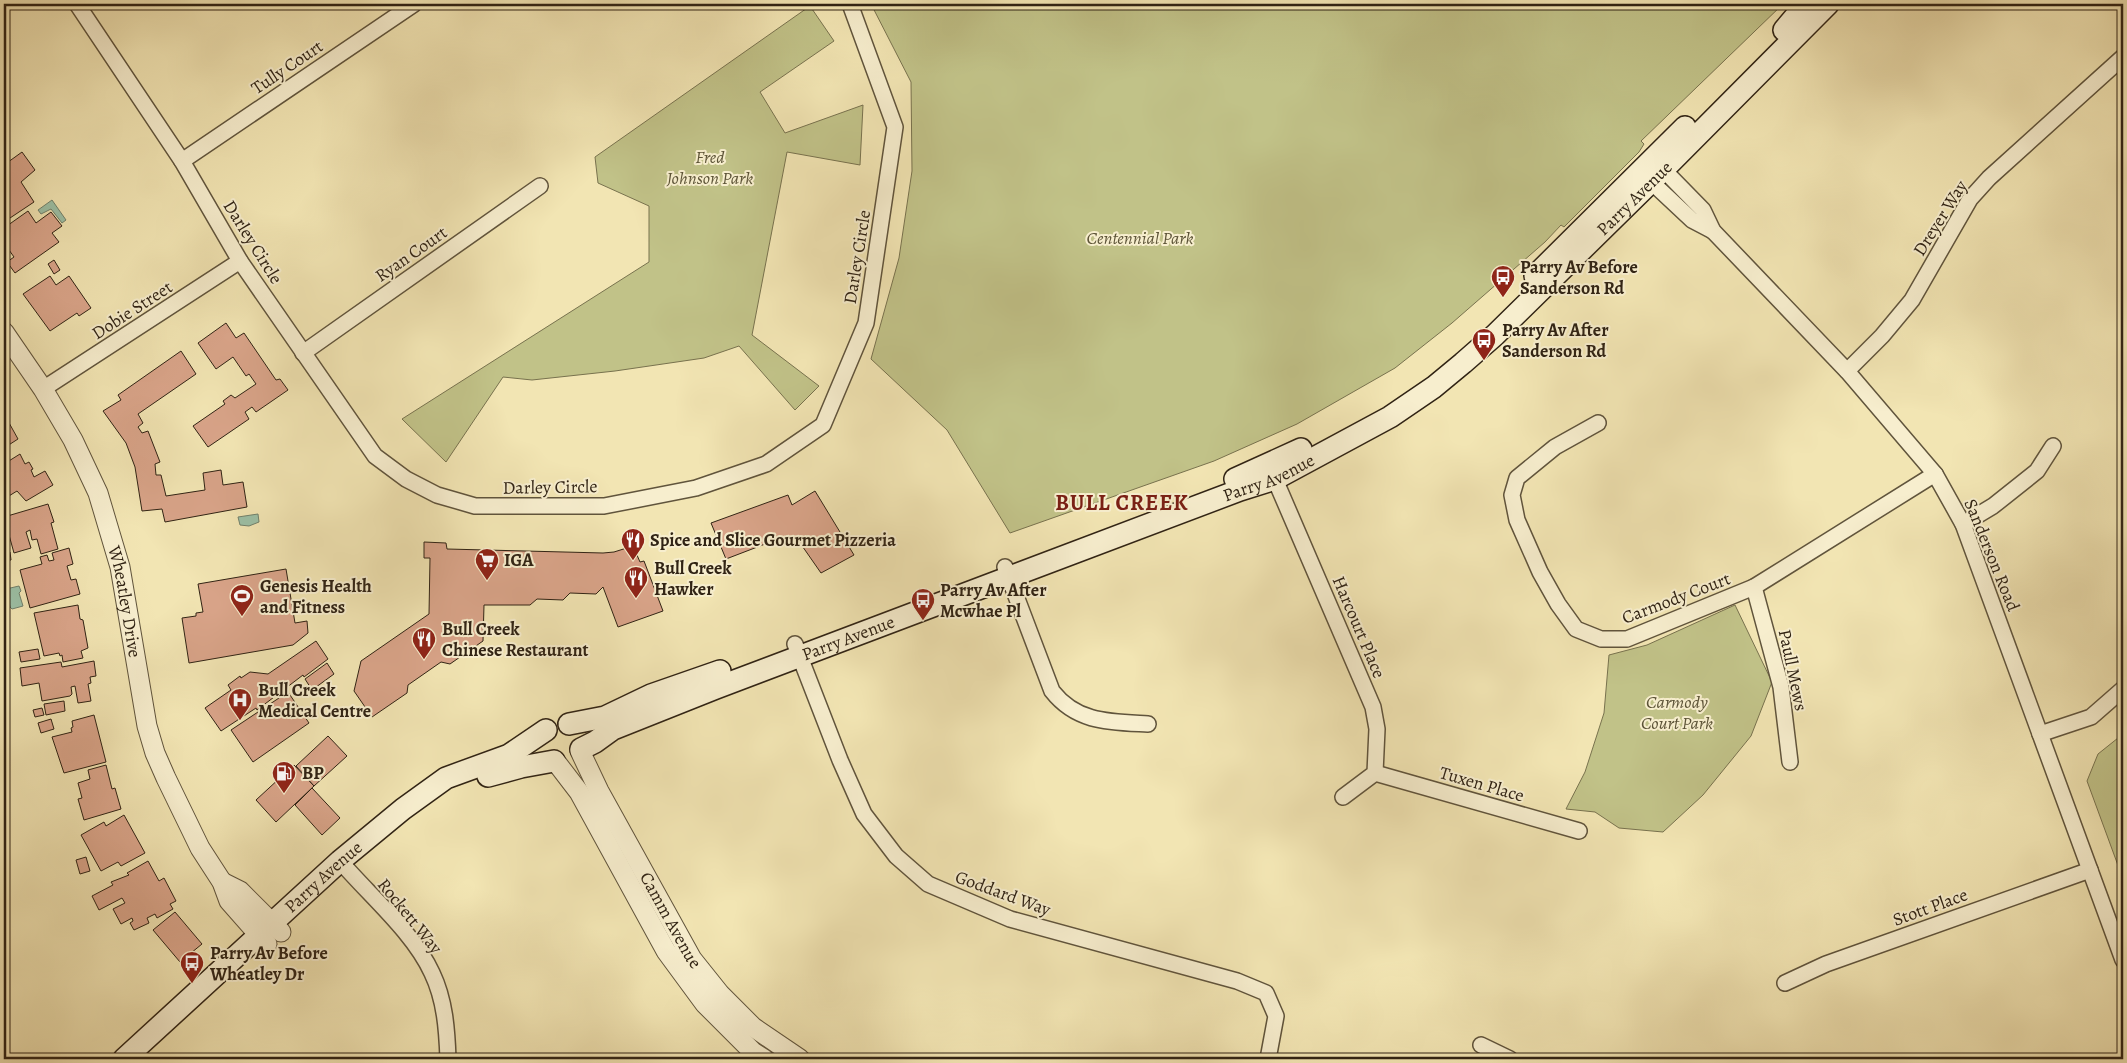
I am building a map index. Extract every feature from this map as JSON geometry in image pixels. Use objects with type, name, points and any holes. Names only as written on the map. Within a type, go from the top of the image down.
[{"type":"main road","name":"Parry Avenue","points":[[1652,170],[1778,37],[1806,4]]},
{"type":"main road","name":"Parry Avenue","points":[[581,750],[620,726],[797,650],[1007,572],[1094,534],[1272,472],[1406,390],[1432,370],[1500,312],[1828,4]]},
{"type":"main road","name":"Parry Avenue","points":[[570,724],[605,717],[652,695],[797,650]]},
{"type":"main road","points":[[559,723],[570,724],[579,732],[582,740],[581,750],[570,761],[555,761],[547,756],[542,745],[546,730],[559,723]]},
{"type":"main road","name":"Parry Avenue","points":[[124,1059],[270,933],[403,809],[446,778],[509,755],[546,730]]},
{"type":"main road","name":"Parry Avenue","points":[[344,866],[412,818],[456,790],[495,774],[555,761]]},
{"type":"main road","name":"Parry Avenue","points":[[144,1059],[270,933]]},
{"type":"street","name":"Darley Circle","points":[[77,4],[182,161],[240,261],[375,456],[406,479],[430,491],[476,506],[604,506],[696,488],[766,464],[823,425],[866,323],[895,127],[850,4]]},
{"type":"street","name":"Tully Court","points":[[182,161],[414,4]]},
{"type":"street","name":"Dreyer Way","points":[[1847,371],[1882,336],[1912,300],[1970,199],[1989,178],[2123,57]]},
{"type":"street","name":"Sanderson Road","points":[[1652,170],[1703,210],[1713,231],[1847,371],[1935,474],[1962,524],[2123,960]]},
{"type":"street","name":"Ryan Court","points":[[303,353],[540,186]]},
{"type":"street","name":"Dobie Street","points":[[44,389],[240,261]]},
{"type":"street","name":"Wheatley Drive","points":[[4,332],[44,389],[73,440],[98,493],[120,567],[147,726],[155,753],[180,809],[200,848],[222,882],[229,901],[270,933]]},
{"type":"street","name":"Carmody Court","points":[[1598,423],[1555,447],[1517,478],[1512,495],[1517,520],[1540,572],[1558,604],[1576,629],[1601,639],[1627,639],[1754,588],[1935,474]]},
{"type":"street","points":[[1962,524],[1993,506],[2037,471],[2053,446]]},
{"type":"street","name":"Harcourt Place","points":[[1272,472],[1373,707],[1377,729],[1375,773]]},
{"type":"street","points":[[1007,572],[1052,690],[1062,704],[1074,711],[1102,721],[1148,724]]},
{"type":"street","name":"Paull Mews","points":[[1754,588],[1781,687],[1790,762]]},
{"type":"street","name":"Goddard Way","points":[[797,650],[840,760],[864,814],[896,856],[928,884],[1010,919],[1237,981],[1266,993],[1276,1016],[1268,1059]]},
{"type":"street","points":[[2040,734],[2091,717],[2123,689]]},
{"type":"street","name":"Camm Avenue","points":[[581,750],[599,791],[692,960],[720,994],[753,1026],[800,1059]]},
{"type":"street","name":"Camm Avenue","points":[[555,761],[579,792],[666,951],[705,1004],[753,1052],[764,1059]]},
{"type":"street","points":[[1343,797],[1375,773]]},
{"type":"street","name":"Tuxen Place","points":[[1375,773],[1579,831]]},
{"type":"street","name":"Rockett Way","points":[[344,866],[412,942],[432,973],[443,1007],[448,1059]]},
{"type":"street","name":"Stott Place","points":[[1785,983],[1826,964],[2090,870]]},
{"type":"street","points":[[1482,1045],[1510,1059]]},
{"type":"green space","name":"Centennial Park","points":[[871,4],[1783,4],[1641,141],[1644,144],[1639,152],[1564,227],[1561,225],[1545,242],[1452,323],[1395,368],[1297,424],[1214,461],[1010,533],[947,430],[871,359],[899,258],[912,171],[911,82]]},
{"type":"green space","name":"Fred Johnson Park","points":[[810,6],[834,41],[760,92],[785,133],[863,105],[860,165],[787,152],[752,335],[819,386],[795,410],[739,346],[704,358],[615,371],[532,380],[503,377],[446,462],[402,419],[649,262],[649,206],[598,183],[595,157]]},
{"type":"green space","name":"Carmody Court Park","points":[[1735,605],[1772,682],[1751,736],[1703,795],[1663,832],[1619,828],[1595,812],[1566,809],[1585,772],[1604,713],[1609,655],[1647,645]]},
{"type":"green space","points":[[2123,734],[2123,879],[2087,781],[2098,754]]},
{"type":"shaded area","points":[[52,200],[66,220],[62,223],[51,209],[41,214],[38,210]]},
{"type":"shaded area","points":[[258,514],[259,522],[249,526],[240,525],[238,517]]},
{"type":"shaded area","points":[[19,586],[23,606],[12,609],[6,589]]},
{"type":"building","points":[[22,152],[35,170],[21,182],[34,202],[4,222],[4,165]]},
{"type":"building","points":[[28,211],[36,223],[51,212],[62,226],[52,233],[59,242],[15,273],[7,262],[14,257],[4,243],[4,228]]},
{"type":"building","points":[[54,260],[60,270],[54,274],[48,264]]},
{"type":"building","points":[[50,276],[56,285],[69,276],[91,308],[79,316],[77,313],[50,331],[23,294]]},
{"type":"building","points":[[226,323],[236,338],[244,333],[276,380],[280,379],[288,390],[256,412],[252,407],[245,412],[249,419],[208,447],[193,426],[225,404],[223,401],[231,395],[235,398],[256,384],[249,374],[246,376],[233,357],[216,369],[198,343]]},
{"type":"building","points":[[181,351],[196,374],[138,414],[143,423],[138,427],[142,433],[148,431],[160,462],[155,464],[156,475],[161,475],[166,496],[205,490],[203,473],[221,470],[223,485],[243,482],[247,507],[165,522],[162,509],[142,511],[135,467],[126,443],[103,411],[121,400],[118,395]]},
{"type":"building","points":[[4,421],[8,421],[18,439],[4,448]]},
{"type":"building","points":[[20,454],[25,464],[29,462],[33,469],[31,470],[34,477],[45,471],[53,485],[26,501],[17,491],[4,499],[4,464]]},
{"type":"building","points":[[815,491],[854,555],[821,573],[798,540],[786,536],[726,559],[711,523],[788,495],[792,505]]},
{"type":"building","points":[[48,504],[54,522],[51,523],[58,549],[41,554],[37,539],[32,540],[30,530],[26,532],[31,548],[14,553],[4,517]]},
{"type":"building","points":[[424,542],[446,543],[447,549],[603,553],[614,552],[633,546],[640,562],[644,561],[663,611],[618,627],[603,587],[596,594],[570,593],[563,600],[537,599],[530,605],[484,605],[483,641],[450,664],[441,662],[408,685],[407,693],[372,717],[354,691],[361,661],[429,614],[430,558],[424,558]]},
{"type":"building","points":[[69,548],[73,564],[67,566],[71,580],[76,579],[80,594],[30,608],[20,570],[42,564],[40,557],[47,555],[49,561],[54,560],[52,553]]},
{"type":"building","points":[[10,552],[11,560],[4,561],[4,553]]},
{"type":"building","name":"Genesis Health and Fitness","points":[[286,569],[295,623],[307,621],[308,633],[293,645],[189,663],[182,618],[196,616],[196,613],[203,612],[198,584]]},
{"type":"building","points":[[78,605],[88,648],[81,651],[83,658],[63,662],[62,655],[60,656],[59,653],[44,656],[34,613]]},
{"type":"building","points":[[316,641],[328,659],[304,677],[303,675],[257,710],[256,708],[221,731],[205,708],[231,690],[228,685],[240,676],[241,678],[250,672],[268,674]]},
{"type":"building","points":[[38,649],[40,659],[21,662],[19,652]]},
{"type":"building","points":[[94,661],[96,676],[90,677],[91,683],[88,684],[91,701],[78,703],[75,686],[71,687],[72,694],[70,696],[42,701],[39,683],[22,686],[20,668],[61,662],[62,667]]},
{"type":"building","points":[[327,663],[334,674],[312,690],[305,679]]},
{"type":"building","points":[[288,692],[309,723],[253,762],[231,730]]},
{"type":"building","points":[[64,701],[65,711],[46,715],[44,704]]},
{"type":"building","points":[[42,708],[44,715],[35,717],[33,710]]},
{"type":"building","points":[[94,715],[106,762],[64,773],[52,737],[72,732],[72,721]]},
{"type":"building","points":[[51,719],[54,729],[41,733],[38,723]]},
{"type":"building","points":[[328,736],[347,756],[314,786],[296,766]]},
{"type":"building","points":[[106,765],[112,789],[115,788],[121,809],[84,820],[78,799],[82,798],[78,783],[90,779],[88,770]]},
{"type":"building","name":"BP","points":[[294,765],[314,786],[276,822],[256,800]]},
{"type":"building","points":[[312,788],[340,818],[322,835],[295,805]]},
{"type":"building","points":[[124,815],[145,853],[121,866],[118,862],[101,871],[81,835],[104,822],[106,826]]},
{"type":"building","points":[[86,857],[90,871],[80,874],[76,860]]},
{"type":"building","points":[[148,861],[159,881],[164,878],[176,901],[170,904],[173,909],[157,918],[155,914],[147,918],[149,923],[134,930],[130,923],[133,921],[132,918],[121,924],[113,909],[125,903],[122,898],[99,910],[92,896],[113,885],[111,882],[129,875],[127,873]]},
{"type":"building","points":[[175,912],[202,944],[180,962],[153,930]]},
{"type":"place","name":"Parry Av Before Sanderson Rd","points":[[1503,298]]},
{"type":"place","name":"Parry Av After Sanderson Rd","points":[[1484,361]]},
{"type":"place","name":"Spice and Slice Gourmet Pizzeria","points":[[633,561]]},
{"type":"place","name":"IGA","points":[[487,581]]},
{"type":"place","name":"Bull Creek Hawker","points":[[636,599]]},
{"type":"place","name":"Genesis Health and Fitness","points":[[242,617]]},
{"type":"place","name":"Parry Av After Mcwhae Pl","points":[[923,621]]},
{"type":"place","name":"Bull Creek Chinese Restaurant","points":[[424,660]]},
{"type":"place","name":"Bull Creek Medical Centre","points":[[240,721]]},
{"type":"place","name":"BP","points":[[284,794]]},
{"type":"place","name":"Parry Av Before Wheatley Dr","points":[[192,984]]},
{"type":"district","name":"BULL CREEK","points":[[1122,502]]}]
